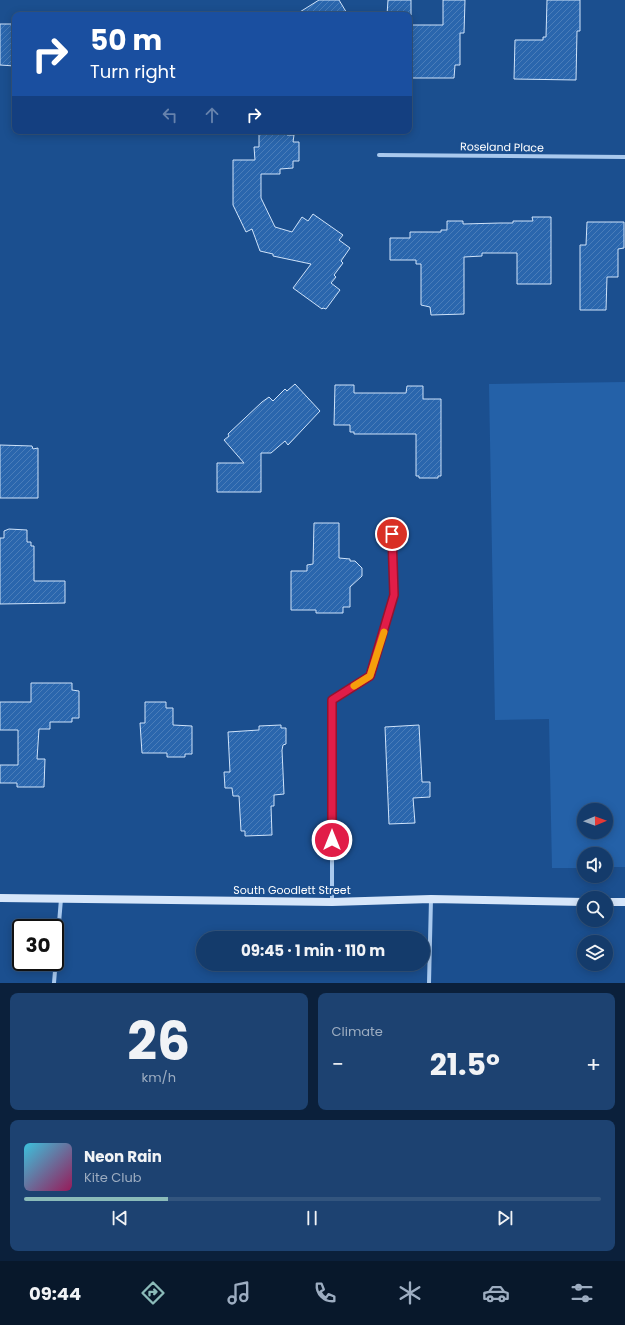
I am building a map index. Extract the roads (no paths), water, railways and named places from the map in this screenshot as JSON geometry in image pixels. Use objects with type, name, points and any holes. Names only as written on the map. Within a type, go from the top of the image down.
[{"type":"main road","name":"South Goodlett Street","points":[[0,898],[332,902],[431,899],[577,902]]},
{"type":"main road","points":[[613,902],[625,902]]},
{"type":"street","name":"Roseland Place","points":[[379,155],[625,157]]},
{"type":"street","points":[[332,700],[332,902]]},
{"type":"street","points":[[54,983],[62,899]]},
{"type":"street","points":[[429,983],[431,899]]},
{"type":"lane","points":[[332,700],[370,676],[394,595],[392,534]]}]
